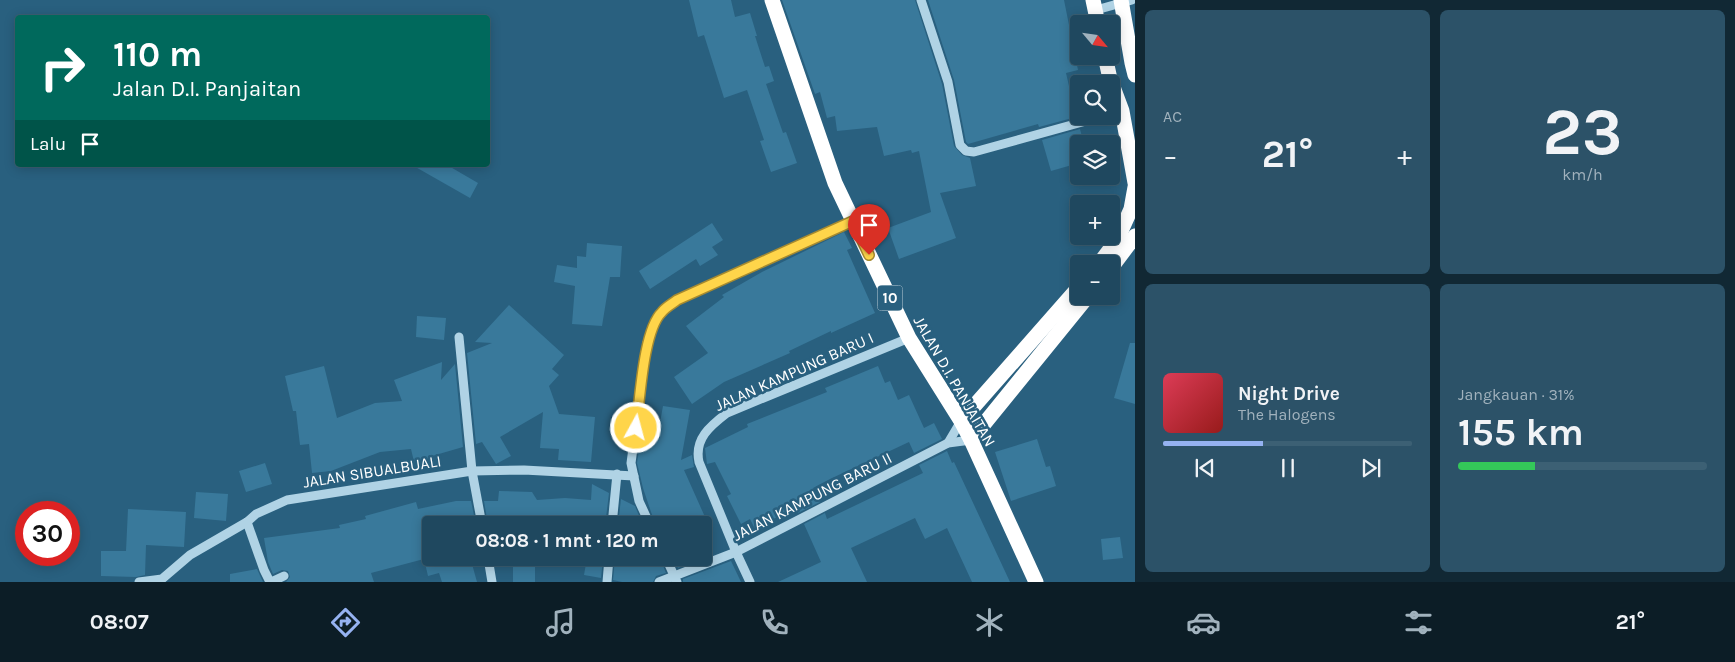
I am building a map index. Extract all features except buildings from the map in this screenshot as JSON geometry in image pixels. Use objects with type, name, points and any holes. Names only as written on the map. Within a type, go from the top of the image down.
[{"type":"highway","name":"JALAN D.I. PANJAITAN","points":[[772,0],[835,183],[909,338],[961,421],[1036,582]]},
{"type":"highway","points":[[1119,75],[1133,69],[1125,1]]},
{"type":"highway","points":[[1106,255],[1117,240],[1131,209],[1135,185],[1120,125]]},
{"type":"highway","points":[[1120,256],[1135,236]]},
{"type":"highway","points":[[961,421],[1070,297]]},
{"type":"highway","points":[[970,440],[1081,305]]},
{"type":"street","points":[[921,0],[948,82],[960,145],[966,151],[974,152],[1072,125]]},
{"type":"street","points":[[1096,11],[1125,1]]},
{"type":"street","points":[[646,516],[639,501],[631,462],[647,342],[661,312],[677,300],[853,221]]},
{"type":"street","points":[[459,337],[472,471],[480,516]]},
{"type":"street","name":"JALAN KAMPUNG BARU I","points":[[750,582],[699,462],[697,454],[706,430],[727,413],[909,338]]},
{"type":"street","points":[[948,443],[961,421]]},
{"type":"street","name":"JALAN KAMPUNG BARU II","points":[[659,582],[676,580],[736,552],[948,443],[970,440]]},
{"type":"street","name":"JALAN SIBUALBUALI","points":[[139,582],[162,580],[190,555],[247,522],[256,514],[287,500],[472,471],[524,470],[634,476]]},
{"type":"street","points":[[613,516],[617,474]]},
{"type":"street","points":[[247,522],[264,570],[271,582],[284,576]]},
{"type":"street","points":[[489,566],[492,582]]},
{"type":"street","points":[[607,582],[608,566]]},
{"type":"street","points":[[670,566],[676,580]]},
{"type":"route","points":[[636,428],[647,342],[661,312],[677,300],[853,221],[869,255]]}]
